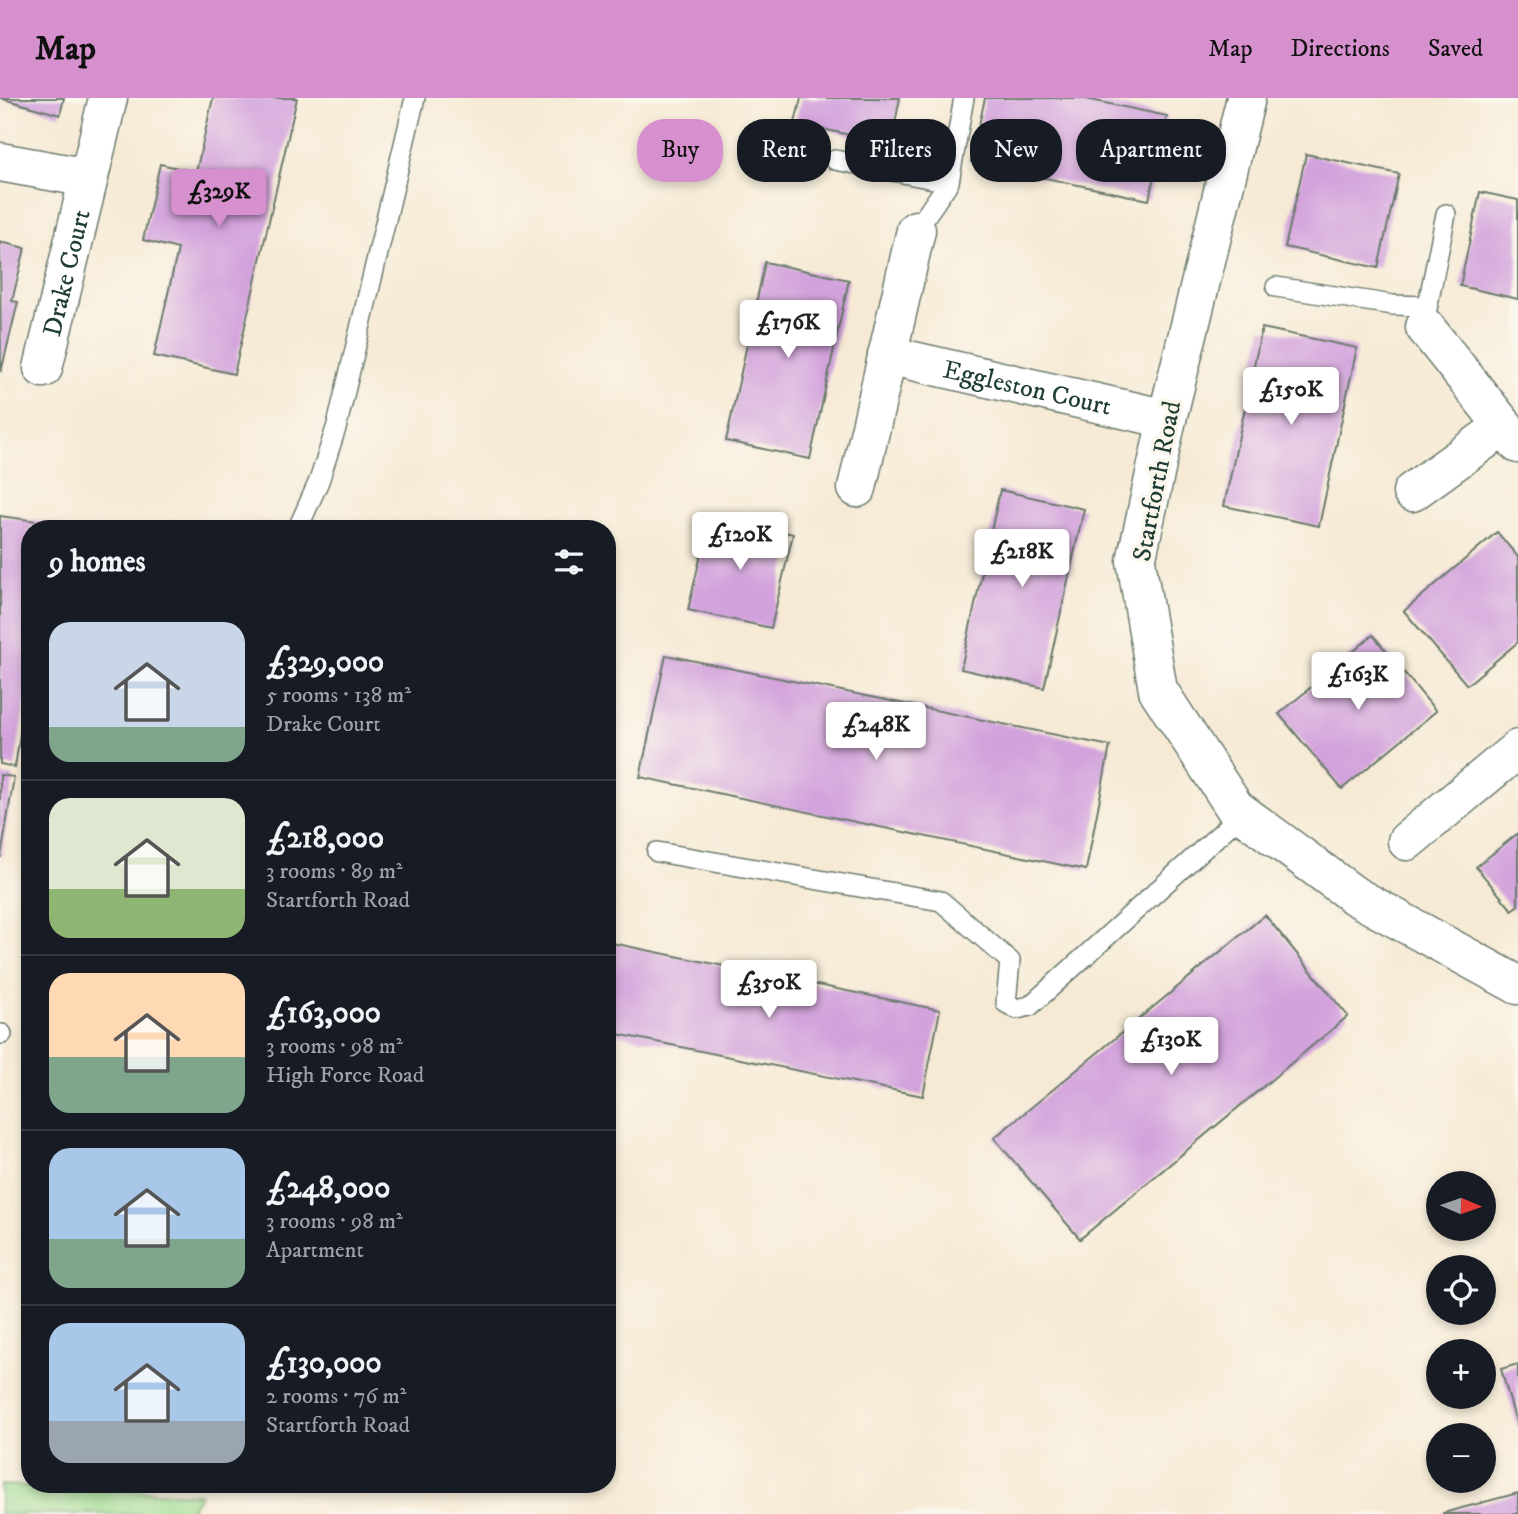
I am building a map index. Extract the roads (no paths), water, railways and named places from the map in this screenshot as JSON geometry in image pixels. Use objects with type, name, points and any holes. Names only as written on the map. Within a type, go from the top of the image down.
[{"type":"street","name":"Drake Court","points":[[43,368],[108,98]]},
{"type":"street","name":"Startforth Road","points":[[1246,98],[1167,419],[1136,561],[1158,690],[1235,808],[1242,814],[1355,896],[1518,985]]},
{"type":"street","name":"Drake Court","points":[[0,162],[89,178]]},
{"type":"street","points":[[857,488],[916,230]]},
{"type":"street","points":[[1412,492],[1511,435],[1425,316]]},
{"type":"street","name":"Eggleston Court","points":[[887,355],[1167,419]]},
{"type":"street","points":[[1407,841],[1518,749]]},
{"type":"lane","points":[[302,520],[319,481],[337,425],[415,98]]},
{"type":"lane","points":[[956,140],[964,98]]},
{"type":"lane","points":[[835,160],[845,162]]},
{"type":"lane","points":[[916,230],[948,182]]},
{"type":"lane","points":[[1276,287],[1393,305],[1425,316],[1446,214]]},
{"type":"lane","points":[[657,852],[941,901],[1010,961],[1006,1003],[1017,1009],[1030,1006],[1242,814]]}]
